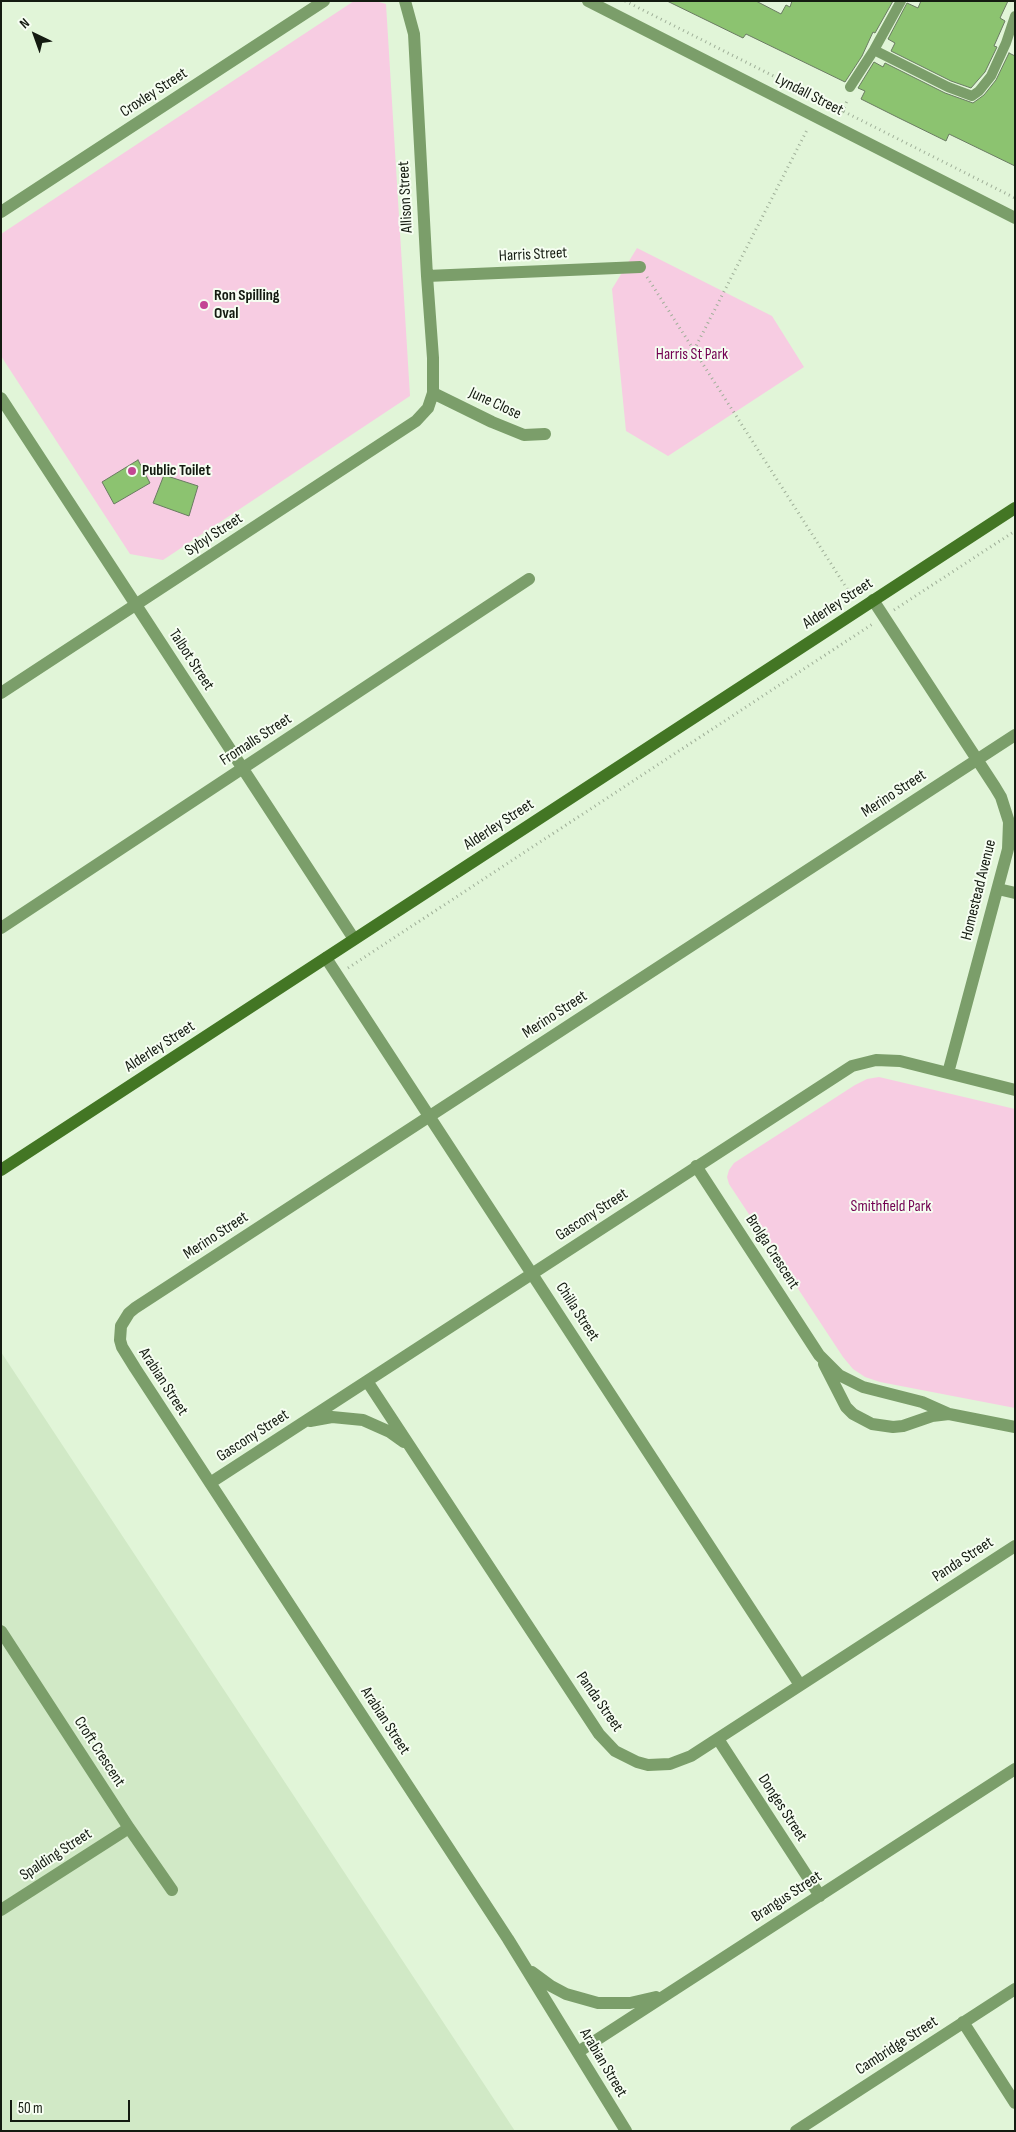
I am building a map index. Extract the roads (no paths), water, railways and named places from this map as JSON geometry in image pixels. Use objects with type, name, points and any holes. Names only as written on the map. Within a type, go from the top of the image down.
[{"type":"street","name":"Croxley Street","points":[[1,212],[324,1]]},
{"type":"street","name":"Allison Street","points":[[405,1],[414,34],[433,358],[433,393]]},
{"type":"street","name":"Lyndall Street","points":[[588,1],[1015,218]]},
{"type":"street","name":"Harris Street","points":[[427,276],[640,267]]},
{"type":"street","name":"June Close","points":[[433,393],[492,422],[524,435],[545,434]]},
{"type":"street","name":"Sybyl Street","points":[[1,693],[416,421],[428,408],[433,393]]},
{"type":"street","name":"Talbot Street","points":[[1,398],[354,939]]},
{"type":"street","name":"Alderley Street","points":[[1,1170],[1015,508]]},
{"type":"street","name":"Fromalls Street","points":[[1,928],[529,579]]},
{"type":"street","name":"Homestead Avenue","points":[[873,600],[1001,797],[1009,822],[1008,849],[948,1073]]},
{"type":"street","name":"Merino Street","points":[[121,1329],[124,1319],[135,1308],[1015,734]]},
{"type":"street","points":[[998,889],[1015,893]]},
{"type":"street","name":"Chilla Street","points":[[326,958],[800,1685]]},
{"type":"street","name":"Gascony Street","points":[[210,1483],[852,1066],[864,1062],[888,1059],[1015,1090]]},
{"type":"street","name":"Brolga Crescent","points":[[696,1166],[820,1355],[846,1407],[862,1420],[893,1428],[932,1416],[950,1414]]},
{"type":"street","name":"Arabian Street","points":[[121,1329],[120,1340],[125,1353],[523,1964],[626,2131]]},
{"type":"street","name":"Brolga Crescent","points":[[820,1355],[834,1370],[851,1382],[863,1387],[922,1402],[950,1414],[1015,1427]]},
{"type":"street","name":"Panda Street","points":[[367,1381],[606,1744],[615,1752],[631,1760],[648,1765],[681,1761],[718,1739],[1015,1546]]},
{"type":"street","points":[[301,1424],[332,1417],[363,1420],[390,1432],[413,1450]]},
{"type":"street","name":"Croft Crescent","points":[[1,1631],[129,1828],[172,1890]]},
{"type":"street","name":"Donges Street","points":[[718,1739],[820,1896]]},
{"type":"street","name":"Brangus Street","points":[[578,2052],[1015,1769]]},
{"type":"street","name":"Spalding Street","points":[[1,1910],[129,1828]]},
{"type":"street","points":[[523,1964],[551,1986],[566,1994],[598,2003],[630,2004],[674,1990]]},
{"type":"street","name":"Cambridge Street","points":[[796,2131],[1015,1989]]},
{"type":"street","points":[[963,2022],[1015,2103]]},
{"type":"lane","points":[[850,87],[874,50],[901,1]]},
{"type":"lane","points":[[874,50],[948,87],[972,96],[979,91],[990,76],[1006,43],[1015,16]]},
{"type":"place","name":"Ron Spilling Oval","points":[[204,305]]},
{"type":"place","name":"Public Toilet","points":[[132,471]]},
{"type":"park label","name":"Harris St Park","points":[[692,355]]},
{"type":"park label","name":"Smithfield Park","points":[[891,1207]]}]
